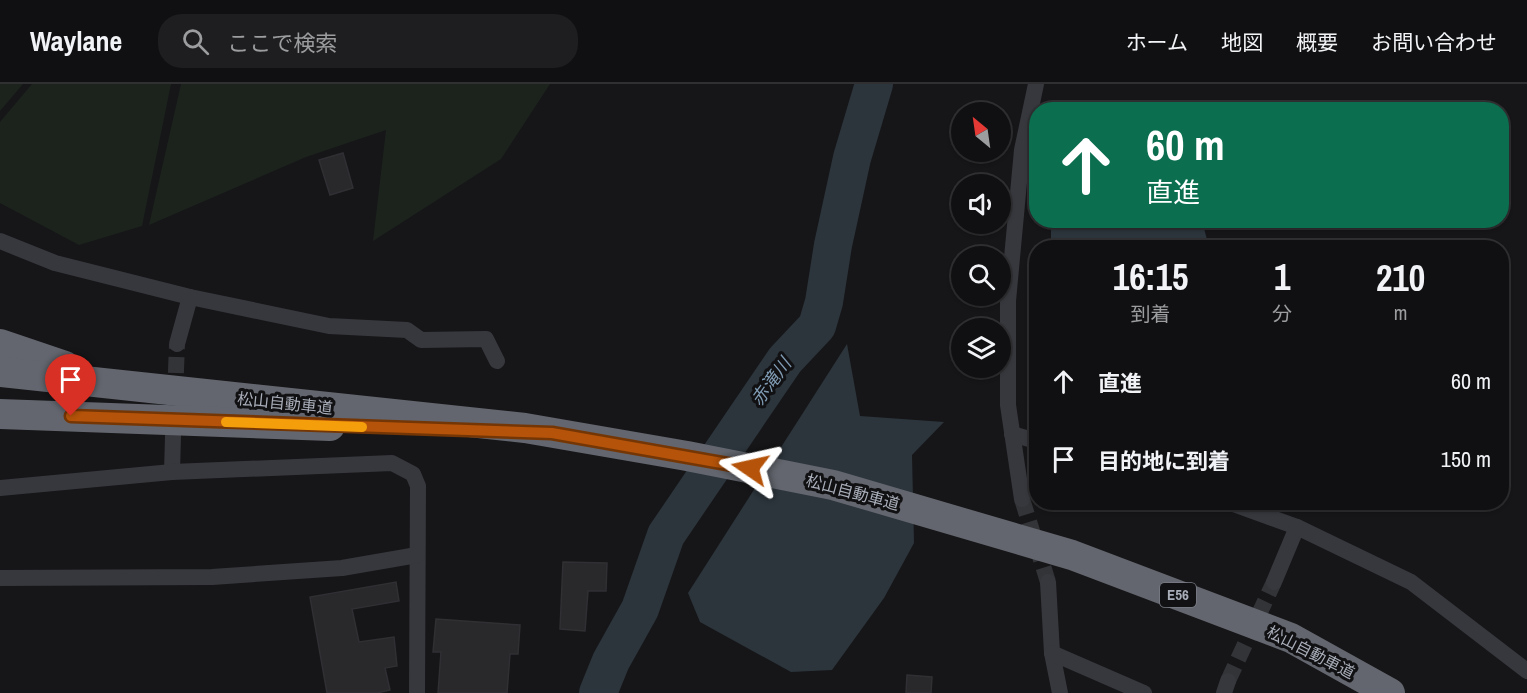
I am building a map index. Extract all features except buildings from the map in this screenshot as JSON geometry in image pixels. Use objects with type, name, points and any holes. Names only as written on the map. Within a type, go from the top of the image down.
[{"type":"highway","points":[[0,344],[125,386]]},
{"type":"highway","name":"松山自動車道","points":[[0,372],[525,428],[833,484],[1072,555],[1292,639],[1390,693]]},
{"type":"highway","points":[[0,414],[552,433]]},
{"type":"street","points":[[1032,102],[1036,84]]},
{"type":"street","points":[[1022,499],[1008,405],[1008,301],[1022,150],[1029,117]]},
{"type":"street","points":[[0,241],[55,263],[190,297],[329,326],[407,330],[421,340],[486,339],[497,361]]},
{"type":"street","points":[[177,344],[190,297]]},
{"type":"street","points":[[1012,434],[1029,439]]},
{"type":"street","points":[[172,472],[173,436]]},
{"type":"street","points":[[0,488],[172,472],[392,463],[413,474],[418,486],[417,693]]},
{"type":"street","points":[[1250,510],[1297,527],[1411,582],[1527,672]]},
{"type":"street","points":[[1274,582],[1297,527]]},
{"type":"street","points":[[0,578],[213,577],[342,568],[417,555]]},
{"type":"street","points":[[1048,582],[1052,653],[1060,693]]},
{"type":"street","points":[[1052,653],[1144,693]]},
{"type":"shaded area","points":[[0,84],[23,84],[0,111]]},
{"type":"shaded area","points":[[32,84],[171,84],[142,226],[79,245],[0,203],[0,122]]},
{"type":"shaded area","points":[[181,84],[550,84],[501,159],[373,241],[386,130],[306,157],[149,225]]},
{"type":"shaded area","points":[[1051,228],[1204,228],[1207,240],[1051,240]]},
{"type":"shaded area","points":[[847,344],[860,416],[944,422],[912,455],[914,543],[884,598],[832,670],[791,672],[700,622],[688,593]]},
{"type":"waterway","name":"赤滝川","points":[[598,693],[611,661],[640,609],[666,535],[785,360],[817,326],[824,302],[833,245],[852,158],[874,84]]},
{"type":"tunnel","points":[[175,397],[177,344]]},
{"type":"tunnel","points":[[1022,499],[1048,582]]},
{"type":"tunnel","points":[[1228,681],[1274,582]]},
{"type":"slow traffic","points":[[226,422],[362,427]]},
{"type":"route","points":[[71,416],[552,433],[750,468]]}]
